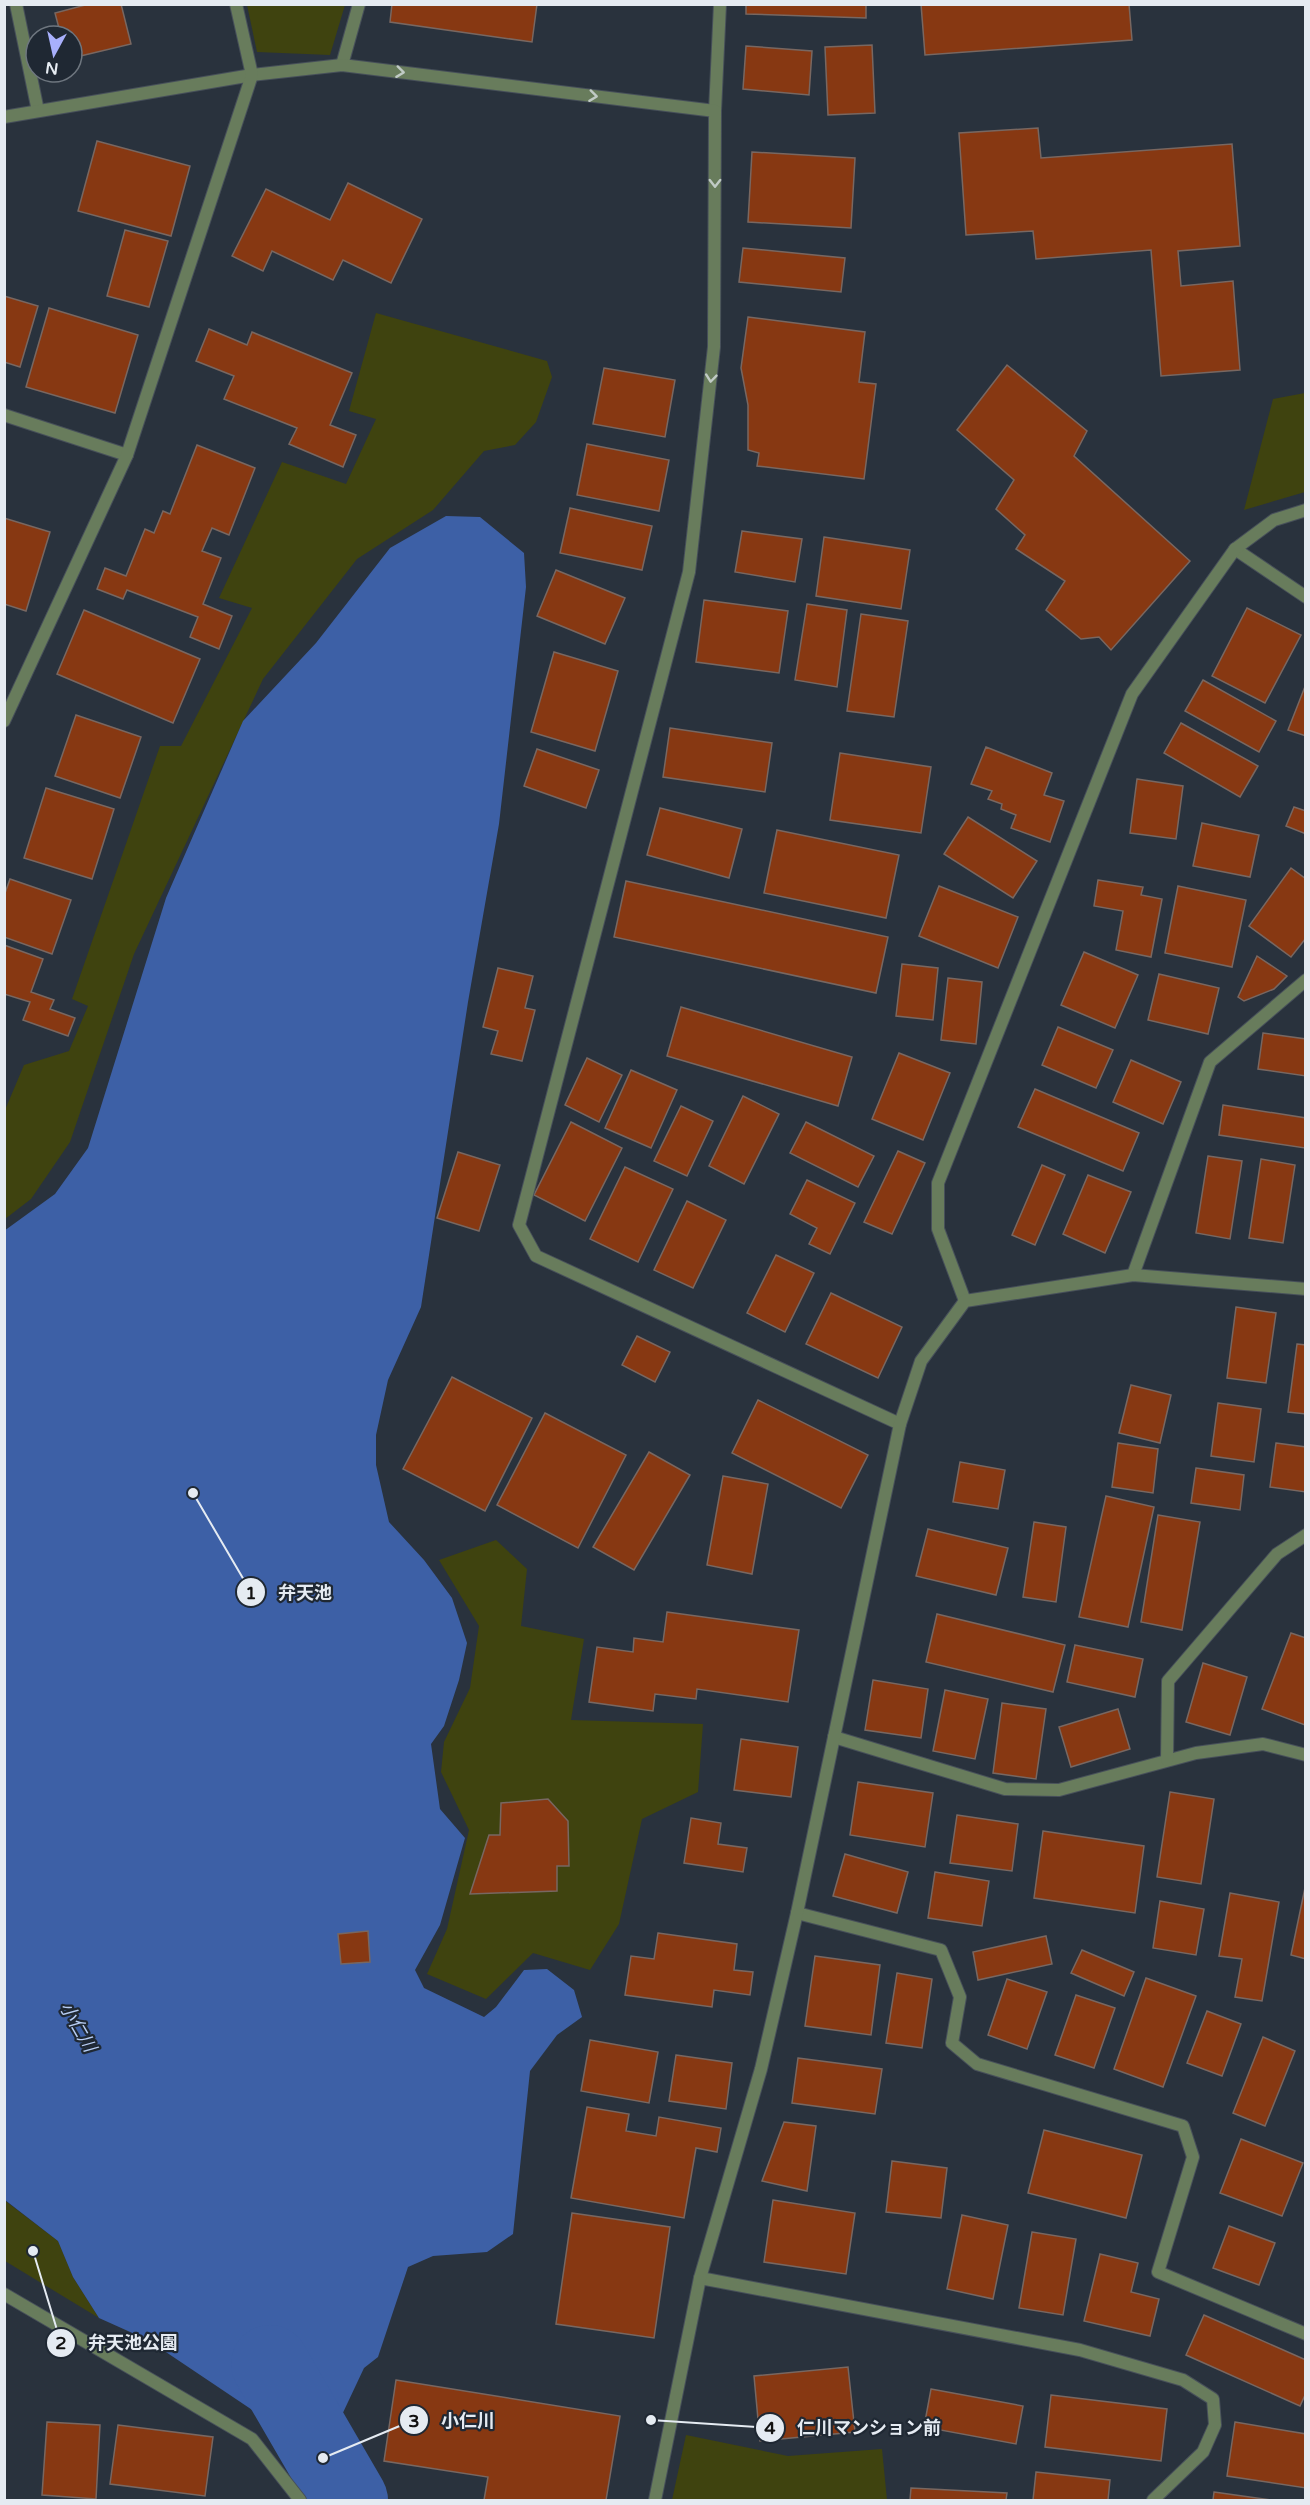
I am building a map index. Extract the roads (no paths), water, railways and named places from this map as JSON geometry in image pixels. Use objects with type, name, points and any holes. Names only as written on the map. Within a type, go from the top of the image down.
[{"type":"street","points":[[16,4],[38,111]]},
{"type":"street","points":[[4,721],[127,455],[252,75],[236,4]]},
{"type":"street","points":[[342,65],[359,4]]},
{"type":"street","points":[[720,4],[715,111],[714,347],[689,573],[519,1225],[536,1256],[900,1424]]},
{"type":"street","points":[[4,117],[252,75],[342,65],[715,111]]},
{"type":"street","points":[[4,415],[127,455]]},
{"type":"street","points":[[965,1301],[938,1229],[938,1183],[1132,694],[1234,549],[1274,520],[1305,510]]},
{"type":"street","points":[[1234,549],[1305,597]]},
{"type":"street","points":[[1132,1275],[1210,1062],[1303,985]]},
{"type":"street","points":[[655,2500],[700,2277],[761,2069],[797,1913],[900,1424],[921,1361],[965,1301],[1132,1275],[1305,1289]]},
{"type":"street","points":[[1167,1760],[1168,1681],[1277,1554],[1305,1535]]},
{"type":"street","points":[[834,1737],[1005,1789],[1059,1790],[1196,1753],[1263,1744],[1305,1755]]},
{"type":"street","points":[[797,1913],[941,1950],[960,1997],[952,2043],[977,2064],[1183,2126],[1193,2157],[1158,2272],[1305,2334]]},
{"type":"street","points":[[700,2277],[1080,2350],[1183,2380],[1213,2399],[1215,2426],[1203,2452],[1153,2500]]},
{"type":"street","points":[[4,2294],[252,2439],[300,2500]]},
{"type":"water","points":[[446,516],[480,517],[524,553],[526,587],[499,824],[468,1002],[421,1307],[388,1380],[376,1435],[376,1465],[389,1522],[424,1560],[452,1598],[467,1643],[459,1680],[444,1726],[431,1744],[440,1809],[465,1838],[440,1925],[415,1970],[424,1988],[484,2017],[496,2007],[524,1970],[547,1969],[574,1990],[582,2017],[557,2035],[530,2071],[513,2234],[487,2252],[433,2256],[408,2267],[378,2357],[364,2368],[332,2436],[334,2451],[309,2467],[276,2426],[148,2340],[99,2318],[73,2277],[58,2241],[5,2200],[4,1231],[55,1194],[88,1148],[166,898],[243,721],[316,643],[390,548]]},
{"type":"waterway","name":"小仁川","points":[[270,2364],[349,2500]]},
{"type":"place","name":"弁天池","points":[[193,1493]]},
{"type":"place","name":"弁天池公園","points":[[33,2251]]},
{"type":"place","name":"仁川マンション前","points":[[651,2420]]},
{"type":"place","name":"小仁川","points":[[323,2458]]}]
